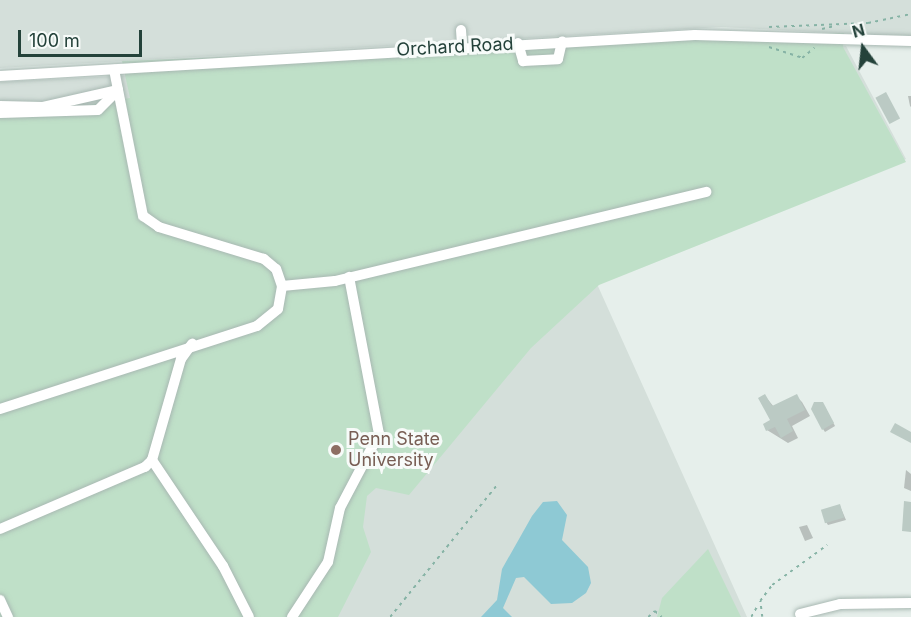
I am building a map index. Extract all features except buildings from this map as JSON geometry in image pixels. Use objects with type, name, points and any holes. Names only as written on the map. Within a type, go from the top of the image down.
[{"type":"street","points":[[460,30],[462,46]]},
{"type":"street","name":"Orchard Road","points":[[0,76],[562,41],[752,34],[911,41]]},
{"type":"street","points":[[518,43],[523,61],[558,59],[563,54],[562,41]]},
{"type":"street","points":[[0,409],[192,344],[266,323],[278,309],[282,286],[276,270],[255,254],[159,227],[143,216],[114,70]]},
{"type":"street","points":[[0,106],[43,107],[118,90]]},
{"type":"street","points":[[0,113],[98,110],[118,90]]},
{"type":"street","points":[[282,286],[350,277],[706,192]]},
{"type":"street","points":[[292,617],[328,562],[340,508],[379,434],[350,277]]},
{"type":"street","points":[[0,529],[123,479],[152,460],[181,359],[192,344]]},
{"type":"street","points":[[152,460],[223,566],[249,617]]},
{"type":"street","points":[[0,600],[8,617]]},
{"type":"street","points":[[800,614],[840,604],[911,603]]},
{"type":"path","points":[[815,33],[842,24],[911,14]]},
{"type":"path","points":[[390,617],[497,485]]},
{"type":"path","points":[[751,617],[772,585],[827,544]]},
{"type":"path","points":[[760,602],[762,617]]},
{"type":"path","points":[[648,617],[655,611],[662,617]]},
{"type":"shaded area","points":[[0,0],[911,0],[911,37],[722,27],[0,68]]},
{"type":"shaded area","name":"Penn State University","points":[[808,41],[846,46],[906,159],[597,284],[747,617],[0,617],[0,82]]},
{"type":"green space","name":"Penn State University","points":[[844,33],[843,47],[906,162],[599,285],[531,348],[409,495],[376,488],[367,496],[363,527],[371,552],[338,617],[0,617],[0,113],[30,114],[130,98],[122,61]]},
{"type":"green space","points":[[708,549],[741,617],[657,617],[662,598]]},
{"type":"water","points":[[557,501],[567,515],[562,540],[588,567],[591,583],[586,593],[572,603],[551,604],[524,577],[516,578],[503,608],[512,617],[481,617],[497,600],[502,569],[532,516],[543,502]]},
{"type":"place","name":"Penn State University","points":[[336,450]]}]
